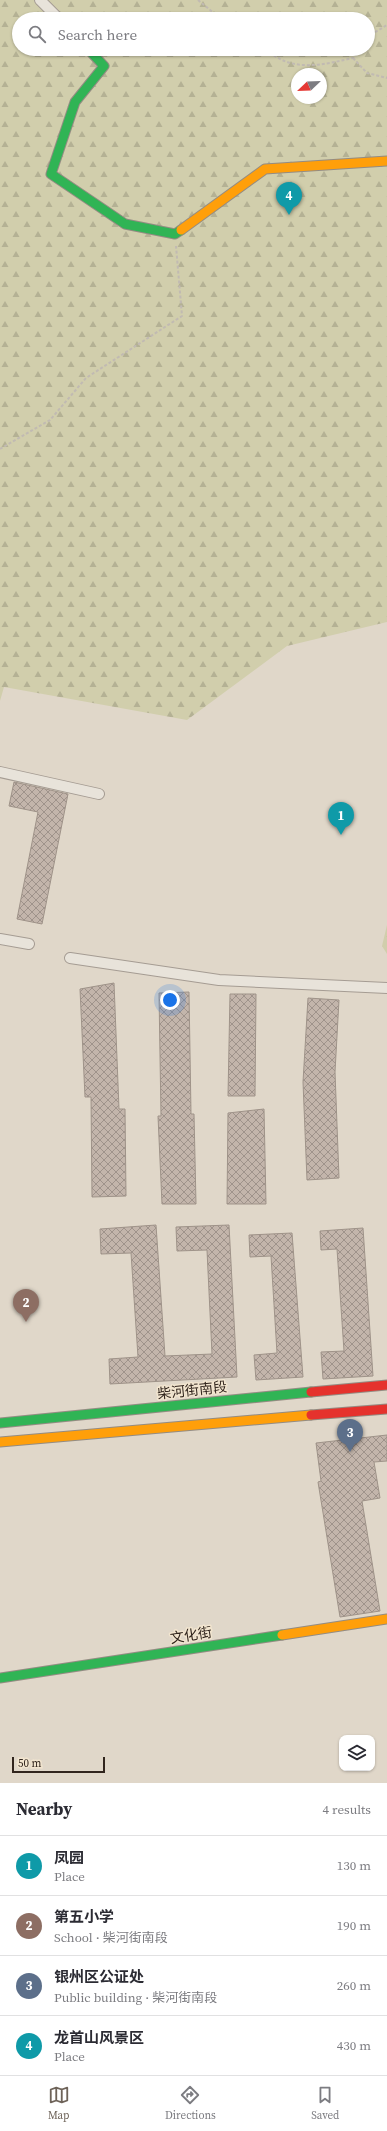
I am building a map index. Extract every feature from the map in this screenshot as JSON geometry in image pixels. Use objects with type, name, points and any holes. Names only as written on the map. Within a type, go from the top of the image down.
[{"type":"street","points":[[40,0],[52,12]]},
{"type":"street","points":[[95,56],[104,66],[75,102],[51,174],[125,224],[175,234],[265,169],[387,161]]},
{"type":"street","points":[[0,772],[99,794]]},
{"type":"street","points":[[0,939],[29,944]]},
{"type":"street","points":[[70,958],[219,980],[387,988]]},
{"type":"street","name":"柴河街南段","points":[[0,1423],[387,1385]]},
{"type":"street","points":[[0,1442],[387,1409]]},
{"type":"street","name":"文化街","points":[[0,1678],[387,1619]]},
{"type":"path","points":[[198,0],[213,12]]},
{"type":"path","points":[[375,32],[387,25]]},
{"type":"path","points":[[273,56],[275,58],[303,66],[353,58],[367,73],[387,78]]},
{"type":"path","points":[[0,449],[50,420],[86,378],[182,316],[175,234]]},
{"type":"green space","points":[[0,0],[387,0],[387,622],[287,646],[187,720],[4,687],[0,701]]},
{"type":"green space","points":[[387,925],[387,954],[382,946]]},
{"type":"building","points":[[14,782],[68,794],[42,924],[17,919],[38,812],[9,806]]},
{"type":"building","points":[[114,983],[119,1109],[125,1109],[126,1196],[92,1197],[91,1097],[85,1097],[80,989]]},
{"type":"building","points":[[189,992],[191,1114],[194,1114],[196,1204],[162,1204],[158,1116],[161,1116],[159,993]]},
{"type":"building","points":[[230,994],[256,994],[255,1096],[228,1096]]},
{"type":"building","points":[[308,998],[339,1000],[335,1072],[339,1178],[307,1180],[303,1082]]},
{"type":"building","points":[[264,1109],[266,1204],[227,1204],[228,1113]]},
{"type":"building","points":[[156,1225],[165,1356],[212,1354],[207,1250],[177,1251],[176,1227],[229,1225],[237,1377],[110,1384],[109,1359],[138,1357],[131,1253],[101,1254],[100,1229]]},
{"type":"building","points":[[363,1228],[373,1376],[323,1379],[321,1352],[344,1351],[337,1249],[321,1250],[320,1231]]},
{"type":"building","points":[[292,1233],[303,1377],[256,1380],[254,1355],[277,1353],[271,1256],[250,1257],[249,1235]]},
{"type":"building","points":[[387,1435],[387,1461],[374,1462],[380,1498],[362,1501],[380,1611],[340,1617],[318,1482],[321,1481],[316,1443]]},
{"type":"traffic: fast","points":[[95,56],[104,66],[75,102],[51,174],[125,224],[175,234],[181,230]]},
{"type":"traffic: fast","points":[[0,1423],[311,1392]]},
{"type":"traffic: fast","points":[[0,1678],[282,1635]]},
{"type":"traffic: slow","points":[[181,230],[265,169],[387,161]]},
{"type":"traffic: slow","points":[[0,1442],[311,1415]]},
{"type":"traffic: slow","points":[[282,1635],[387,1619]]},
{"type":"traffic: jam","points":[[311,1392],[387,1385]]},
{"type":"traffic: jam","points":[[311,1415],[387,1409]]},
{"type":"place","name":"龙首山风景区","points":[[289,215]]},
{"type":"place","name":"凤园","points":[[341,835]]},
{"type":"place","name":"第五小学","points":[[26,1322]]},
{"type":"place","name":"银州区公证处","points":[[350,1452]]}]
